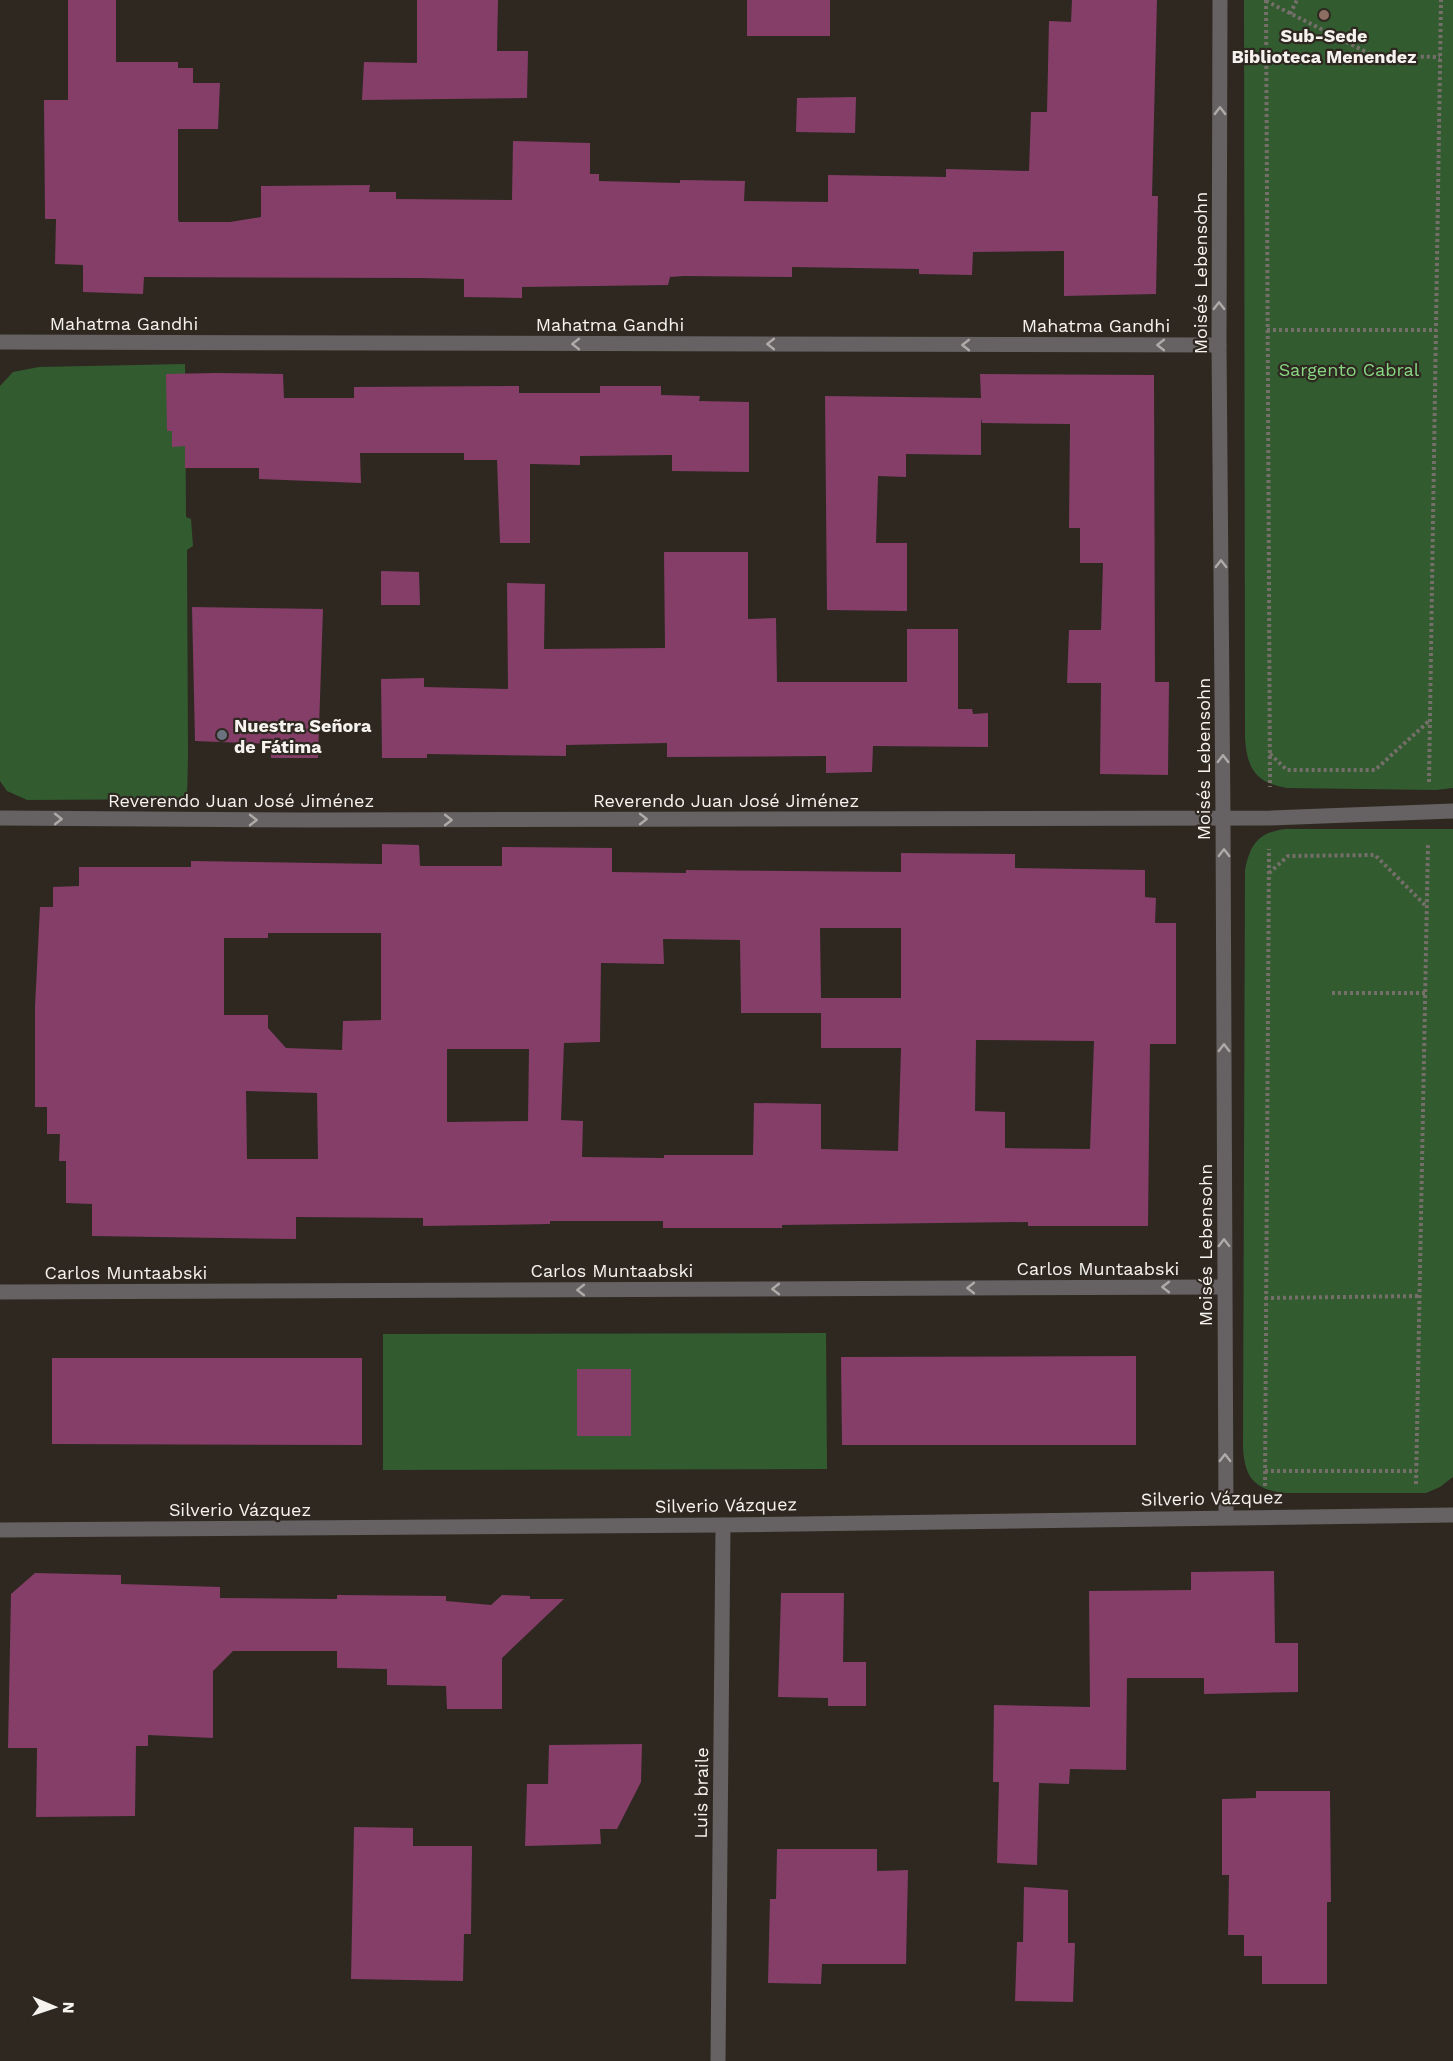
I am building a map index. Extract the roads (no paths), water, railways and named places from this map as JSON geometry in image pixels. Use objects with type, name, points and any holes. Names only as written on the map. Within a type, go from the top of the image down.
[{"type":"street","name":"Moisés Lebensohn","points":[[1220,0],[1219,345],[1224,818],[1226,1517]]},
{"type":"street","name":"Mahatma Gandhi","points":[[0,342],[1219,345]]},
{"type":"street","name":"Reverendo Juan José Jiménez","points":[[0,818],[358,820],[1270,818],[1453,811]]},
{"type":"street","name":"Carlos Muntaabski","points":[[0,1292],[1224,1287]]},
{"type":"street","name":"Silverio Vázquez","points":[[0,1530],[723,1525],[1453,1515]]},
{"type":"street","name":"Luis braile","points":[[718,2061],[723,1525]]},
{"type":"place","name":"Sub-Sede Biblioteca Menendez","points":[[1324,15]]},
{"type":"place","name":"Nuestra Señora de Fátima","points":[[222,735]]},
{"type":"park label","name":"Sargento Cabral","points":[[1349,369]]}]
